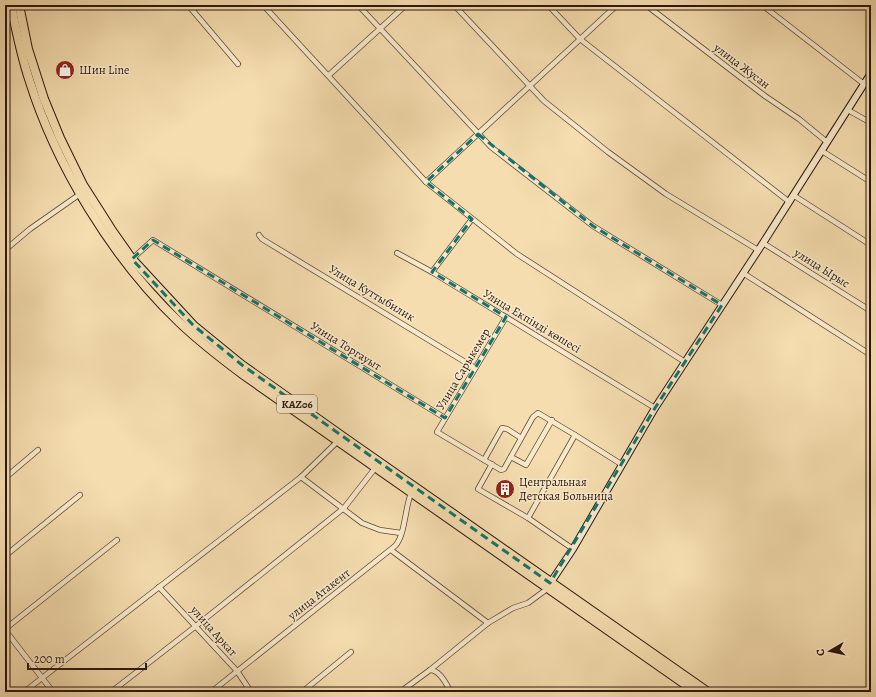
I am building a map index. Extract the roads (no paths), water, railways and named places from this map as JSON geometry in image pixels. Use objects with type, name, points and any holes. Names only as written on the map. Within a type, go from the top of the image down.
[{"type":"highway","name":"KАZ06","points":[[11,5],[20,51],[36,101],[53,141],[80,194],[127,264],[164,307],[211,350],[342,436],[548,586],[555,593],[696,692]]},
{"type":"highway","name":"KАZ06","points":[[19,5],[28,49],[36,77],[60,138],[83,185],[110,229],[132,259],[193,325],[247,373],[338,442],[548,586],[708,692]]},
{"type":"main road","points":[[548,586],[573,548],[655,408],[763,243],[871,73]]},
{"type":"street","points":[[188,5],[238,64]]},
{"type":"street","points":[[263,5],[426,182],[517,254],[685,362]]},
{"type":"street","points":[[358,5],[491,147],[593,226],[722,305]]},
{"type":"street","points":[[328,75],[380,30],[406,5]]},
{"type":"street","points":[[454,5],[544,101],[602,147],[659,189],[758,250]]},
{"type":"street","points":[[548,5],[580,39],[788,202]]},
{"type":"street","points":[[426,182],[617,5]]},
{"type":"street","name":"улица Жусан","points":[[646,5],[766,96],[799,119],[827,142]]},
{"type":"street","points":[[762,5],[864,84]]},
{"type":"street","points":[[848,110],[871,123]]},
{"type":"street","points":[[822,151],[871,182]]},
{"type":"street","points":[[5,250],[30,229],[80,194]]},
{"type":"street","points":[[793,195],[871,245]]},
{"type":"street","points":[[432,272],[472,219]]},
{"type":"street","name":"Улица Куттыбилик","points":[[259,235],[262,239],[475,368]]},
{"type":"street","name":"Улица Торгауыт","points":[[132,259],[153,240],[445,418]]},
{"type":"street","name":"улица Ырыс","points":[[763,243],[871,311]]},
{"type":"street","name":"Улица Екпінді көшесі","points":[[397,253],[432,272],[655,408]]},
{"type":"street","points":[[743,273],[871,355]]},
{"type":"street","name":"Улица Сарыкемер","points":[[484,460],[437,432],[506,317]]},
{"type":"street","points":[[521,438],[507,429],[502,428],[484,460],[500,470],[504,469],[533,417],[538,413],[552,420],[621,464]]},
{"type":"street","points":[[511,457],[526,465],[552,420]]},
{"type":"street","points":[[528,518],[575,435]]},
{"type":"street","points":[[24,692],[301,477],[338,442]]},
{"type":"street","points":[[5,478],[38,450]]},
{"type":"street","points":[[492,464],[478,489],[528,518],[573,548]]},
{"type":"street","points":[[111,692],[344,508],[376,467]]},
{"type":"street","points":[[301,477],[362,523],[380,530],[401,533]]},
{"type":"street","name":"улица Атакент","points":[[211,692],[391,550],[398,543],[411,493]]},
{"type":"street","points":[[5,556],[80,495]]},
{"type":"street","points":[[53,692],[5,629],[117,540]]},
{"type":"street","points":[[391,550],[488,623]]},
{"type":"street","points":[[400,692],[488,623],[513,608],[528,602],[548,586]]},
{"type":"street","name":"улица Аркат","points":[[159,587],[237,672],[251,692]]},
{"type":"street","points":[[302,692],[351,652]]},
{"type":"street","points":[[430,670],[438,672],[451,692]]},
{"type":"place","name":"Шин Line","points":[[65,70]]},
{"type":"place","name":"Центральная Детская Больница","points":[[505,489]]}]
